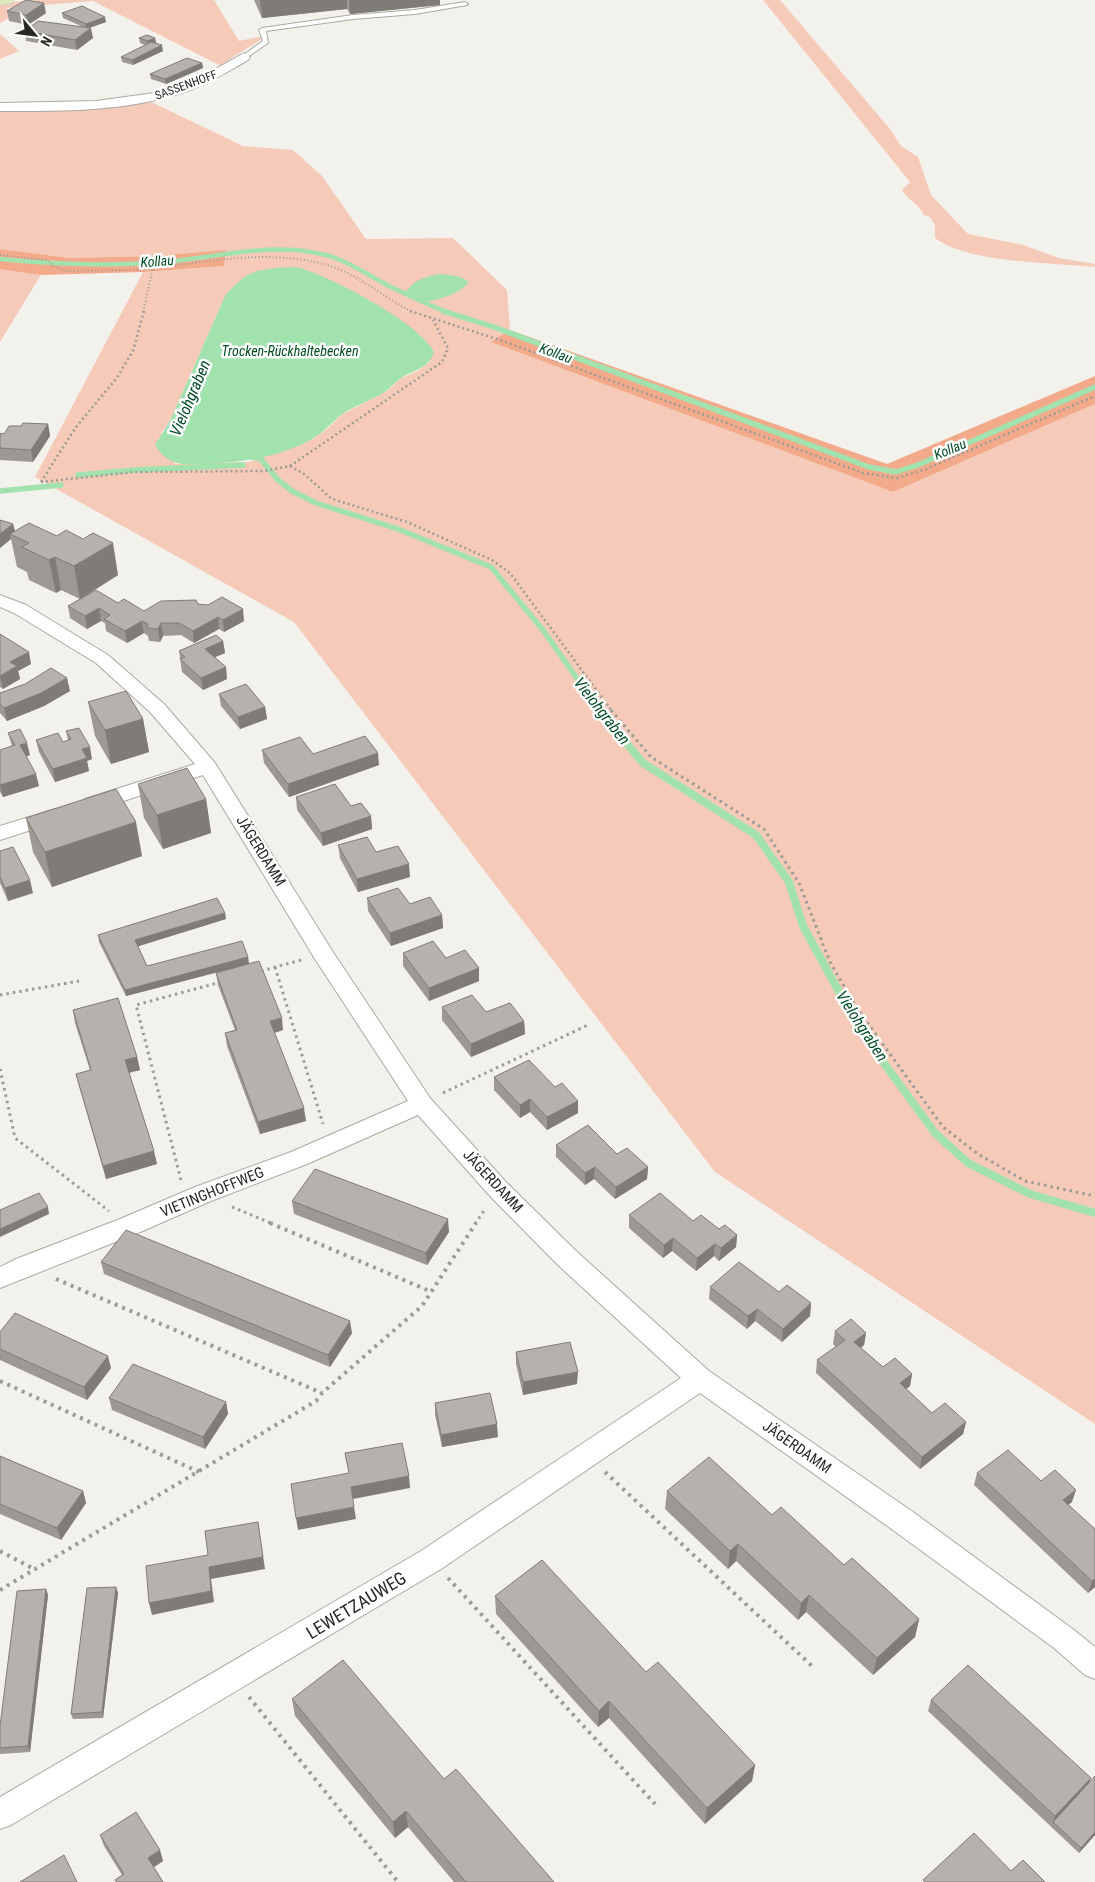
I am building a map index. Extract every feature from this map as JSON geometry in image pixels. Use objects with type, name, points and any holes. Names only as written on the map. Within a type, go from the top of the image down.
[{"type":"main road","points":[[0,1],[7,0]]},
{"type":"street","name":"SASSENHOFF","points":[[0,107],[94,107],[145,100],[198,83],[220,73],[244,57]]},
{"type":"street","name":"JÄGERDAMM","points":[[0,600],[20,609],[102,659],[157,708],[208,767],[323,954],[422,1104],[498,1189],[568,1258],[700,1379],[903,1521],[1064,1639],[1095,1664]]},
{"type":"street","points":[[0,833],[208,767]]},
{"type":"street","name":"VIETINGHOFFWEG","points":[[0,1278],[25,1266],[299,1158],[422,1104]]},
{"type":"street","name":"LEWETZAUWEG","points":[[0,1814],[234,1678],[431,1560],[700,1379]]},
{"type":"lane","name":"SASSENHOFF","points":[[244,57],[266,42],[262,30],[353,17],[415,12],[465,4]]},
{"type":"path","points":[[0,255],[48,261],[58,269],[68,271],[153,268],[242,257],[301,259],[346,271],[411,311],[500,340],[863,473],[897,478],[926,469],[1095,396]]},
{"type":"path","points":[[153,268],[133,351],[116,379],[76,427],[41,482],[134,472],[264,471],[290,466],[442,362],[448,348],[433,319]]},
{"type":"path","points":[[290,466],[304,474],[332,499],[407,522],[492,560],[510,573],[601,699],[652,757],[764,829],[799,883],[830,962],[856,1007],[944,1126],[978,1154],[1025,1181],[1095,1196]]},
{"type":"path","points":[[257,972],[323,954]]},
{"type":"path","points":[[275,967],[329,1144]]},
{"type":"path","points":[[229,980],[136,1005],[195,1198],[432,1292]]},
{"type":"path","points":[[0,996],[79,981]]},
{"type":"path","points":[[422,1104],[588,1024]]},
{"type":"path","points":[[0,1069],[15,1138],[129,1226]]},
{"type":"path","points":[[0,1590],[316,1401],[322,1393],[422,1306],[498,1189]]},
{"type":"path","points":[[25,1266],[322,1393]]},
{"type":"path","points":[[0,1381],[199,1472]]},
{"type":"path","points":[[588,1455],[814,1668]]},
{"type":"path","points":[[0,1551],[35,1570]]},
{"type":"path","points":[[431,1560],[655,1804]]},
{"type":"path","points":[[234,1678],[398,1882]]},
{"type":"shaded area","points":[[36,0],[214,0],[239,41],[269,35],[221,66],[93,1],[5,8],[21,12],[0,23],[0,3]]},
{"type":"shaded area","points":[[763,0],[780,0],[890,129],[901,146],[918,157],[931,195],[968,234],[1023,245],[1059,258],[1095,264],[1095,267],[1035,263],[989,257],[968,253],[935,238],[935,226],[930,217],[924,215],[919,207],[902,190],[910,182]]},
{"type":"shaded area","points":[[0,34],[19,51],[0,59]]},
{"type":"shaded area","points":[[151,102],[243,146],[293,150],[322,176],[366,239],[453,238],[507,290],[510,330],[492,342],[893,492],[1095,404],[1095,1424],[715,1172],[294,622],[35,477],[143,272],[224,266],[226,250],[155,256],[70,258],[0,249],[0,112],[93,109]],"holes":[[[226,294],[431,361],[417,371],[400,379],[387,391],[341,415],[327,429],[311,440],[249,462],[175,464],[161,433],[170,421]]]},
{"type":"shaded area","points":[[0,249],[70,258],[155,256],[226,250],[224,266],[143,272],[41,275],[0,269]]},
{"type":"shaded area","points":[[0,267],[42,273],[0,342]]},
{"type":"shaded area","points":[[510,330],[887,464],[1095,376],[1095,404],[893,492],[491,342]]},
{"type":"water","name":"Trocken-Rückhaltebecken","points":[[293,267],[303,269],[375,303],[412,328],[426,341],[434,352],[432,358],[424,366],[400,379],[385,392],[341,415],[316,437],[300,445],[262,458],[248,460],[192,465],[172,461],[160,452],[155,445],[170,421],[226,294],[244,277],[257,271]]},
{"type":"water","points":[[439,274],[451,275],[469,282],[460,290],[443,298],[425,302],[405,293],[420,280]]},
{"type":"building","points":[[26,0],[44,3],[26,15],[7,11]]},
{"type":"building","points":[[82,6],[105,17],[86,24],[62,13]]},
{"type":"building","points":[[38,21],[91,28],[75,40],[25,31]]},
{"type":"building","points":[[147,35],[155,38],[148,41],[139,38]]},
{"type":"building","points":[[151,42],[162,45],[132,60],[121,57]]},
{"type":"building","points":[[187,58],[202,63],[165,79],[150,74]]},
{"type":"building","points":[[23,423],[48,424],[31,450],[0,448],[1,433],[4,434],[9,426],[21,426]]},
{"type":"building","points":[[0,520],[13,524],[0,534]]},
{"type":"building","points":[[29,523],[57,536],[66,530],[83,539],[93,533],[113,543],[74,566],[55,557],[49,560],[22,547],[29,543],[10,534]]},
{"type":"building","points":[[96,590],[118,603],[124,599],[144,611],[161,601],[196,600],[198,604],[208,605],[222,597],[243,609],[223,620],[218,617],[193,631],[179,623],[161,623],[158,629],[147,628],[148,624],[142,621],[125,631],[104,619],[110,615],[99,608],[85,616],[68,606]]},
{"type":"building","points":[[0,634],[29,652],[10,662],[17,666],[0,676]]},
{"type":"building","points":[[216,635],[223,641],[205,649],[226,667],[201,678],[180,659],[185,657],[179,651]]},
{"type":"building","points":[[51,668],[67,678],[41,693],[4,708],[0,704],[0,693],[25,684]]},
{"type":"building","points":[[246,684],[265,707],[238,717],[219,694]]},
{"type":"building","points":[[126,691],[143,719],[105,730],[88,702]]},
{"type":"building","points":[[79,728],[90,747],[82,749],[87,758],[53,769],[36,740],[58,733],[63,742],[71,739],[66,731]]},
{"type":"building","points":[[20,729],[27,743],[20,745],[36,774],[0,785],[0,750],[15,745],[8,733]]},
{"type":"building","points":[[365,736],[378,753],[288,784],[262,750],[300,737],[313,754]]},
{"type":"building","points":[[187,768],[206,799],[157,815],[138,784]]},
{"type":"building","points":[[335,784],[351,806],[361,803],[371,816],[321,833],[296,797]]},
{"type":"building","points":[[116,789],[136,822],[45,852],[26,818]]},
{"type":"building","points":[[367,837],[376,852],[398,846],[409,864],[357,879],[338,845]]},
{"type":"building","points":[[13,847],[30,880],[5,888],[0,877],[0,851]]},
{"type":"building","points":[[398,888],[410,904],[430,897],[442,915],[390,933],[367,898]]},
{"type":"building","points":[[217,898],[225,913],[135,940],[147,966],[242,941],[248,957],[125,990],[98,935]]},
{"type":"building","points":[[433,941],[446,958],[465,950],[479,968],[429,988],[403,953]]},
{"type":"building","points":[[259,961],[282,1018],[270,1021],[304,1108],[258,1122],[225,1033],[237,1030],[216,973]]},
{"type":"building","points":[[472,995],[486,1012],[510,1003],[524,1021],[471,1044],[442,1007]]},
{"type":"building","points":[[118,998],[137,1057],[125,1060],[154,1151],[103,1166],[76,1074],[91,1070],[73,1010]]},
{"type":"building","points":[[529,1060],[555,1087],[562,1083],[578,1101],[547,1117],[530,1099],[520,1105],[494,1077]]},
{"type":"building","points":[[588,1125],[617,1154],[627,1148],[648,1167],[616,1187],[595,1167],[585,1173],[556,1145]]},
{"type":"building","points":[[315,1169],[448,1219],[426,1253],[292,1201]]},
{"type":"building","points":[[39,1193],[48,1207],[0,1229],[0,1210]]},
{"type":"building","points":[[660,1193],[693,1221],[701,1215],[719,1229],[725,1225],[737,1235],[721,1248],[715,1244],[697,1258],[673,1238],[664,1245],[629,1215]]},
{"type":"building","points":[[126,1230],[350,1321],[328,1355],[101,1262]]},
{"type":"building","points":[[739,1262],[779,1292],[787,1285],[811,1303],[783,1329],[757,1309],[748,1316],[710,1287]]},
{"type":"building","points":[[15,1313],[108,1356],[84,1387],[0,1349],[0,1332]]},
{"type":"building","points":[[851,1319],[866,1333],[854,1342],[883,1367],[895,1358],[912,1374],[900,1383],[932,1413],[945,1403],[966,1422],[922,1457],[817,1360],[845,1340],[835,1331]]},
{"type":"building","points":[[570,1342],[578,1372],[523,1382],[516,1352]]},
{"type":"building","points":[[133,1364],[226,1402],[203,1437],[109,1398]]},
{"type":"building","points":[[490,1393],[497,1424],[441,1435],[435,1403]]},
{"type":"building","points":[[402,1443],[409,1476],[351,1487],[354,1507],[296,1518],[291,1484],[349,1473],[345,1453]]},
{"type":"building","points":[[1008,1450],[1041,1481],[1055,1470],[1076,1490],[1063,1500],[1095,1529],[1095,1579],[1092,1581],[977,1473]]},
{"type":"building","points":[[0,1456],[83,1491],[57,1528],[0,1504]]},
{"type":"building","points":[[709,1457],[772,1515],[781,1507],[844,1565],[852,1558],[919,1619],[877,1658],[809,1595],[801,1603],[738,1544],[730,1551],[667,1491]]},
{"type":"building","points":[[258,1522],[263,1557],[209,1567],[211,1591],[149,1603],[146,1566],[208,1555],[205,1531]]},
{"type":"building","points":[[542,1560],[646,1672],[658,1662],[755,1765],[707,1808],[609,1701],[599,1711],[495,1596]]},
{"type":"building","points":[[116,1587],[102,1712],[71,1714],[87,1588]]},
{"type":"building","points":[[46,1589],[28,1746],[0,1748],[0,1726],[17,1591]]},
{"type":"building","points":[[343,1660],[444,1779],[456,1769],[554,1882],[466,1882],[406,1811],[393,1822],[292,1699]]},
{"type":"building","points":[[968,1665],[1091,1778],[1055,1816],[931,1700]]},
{"type":"building","points":[[1095,1776],[1095,1832],[1081,1848],[1053,1822]]},
{"type":"building","points":[[136,1812],[160,1850],[148,1858],[163,1882],[117,1882],[115,1880],[124,1874],[100,1835]]},
{"type":"building","points":[[974,1833],[1011,1871],[1023,1860],[1045,1882],[925,1882],[923,1880]]},
{"type":"building","points":[[64,1855],[77,1882],[20,1882]]},
{"type":"waterway","name":"Kollau","points":[[0,259],[76,264],[133,264],[261,250],[304,251],[326,255],[343,261],[391,287],[446,312]]},
{"type":"waterway","name":"Kollau","points":[[446,312],[494,327],[869,467],[896,472],[918,465],[1095,387]]},
{"type":"waterway","name":"Vielohgraben","points":[[250,457],[260,458],[277,479],[292,491],[316,503],[398,529],[491,567],[543,630],[600,711]]},
{"type":"waterway","points":[[78,475],[135,470],[243,465]]},
{"type":"waterway","points":[[0,491],[61,485]]},
{"type":"waterway","name":"Vielohgraben","points":[[599,710],[643,763],[756,835],[789,882],[803,926],[849,1010],[881,1059],[935,1133],[968,1163],[1030,1194],[1095,1213]]}]
